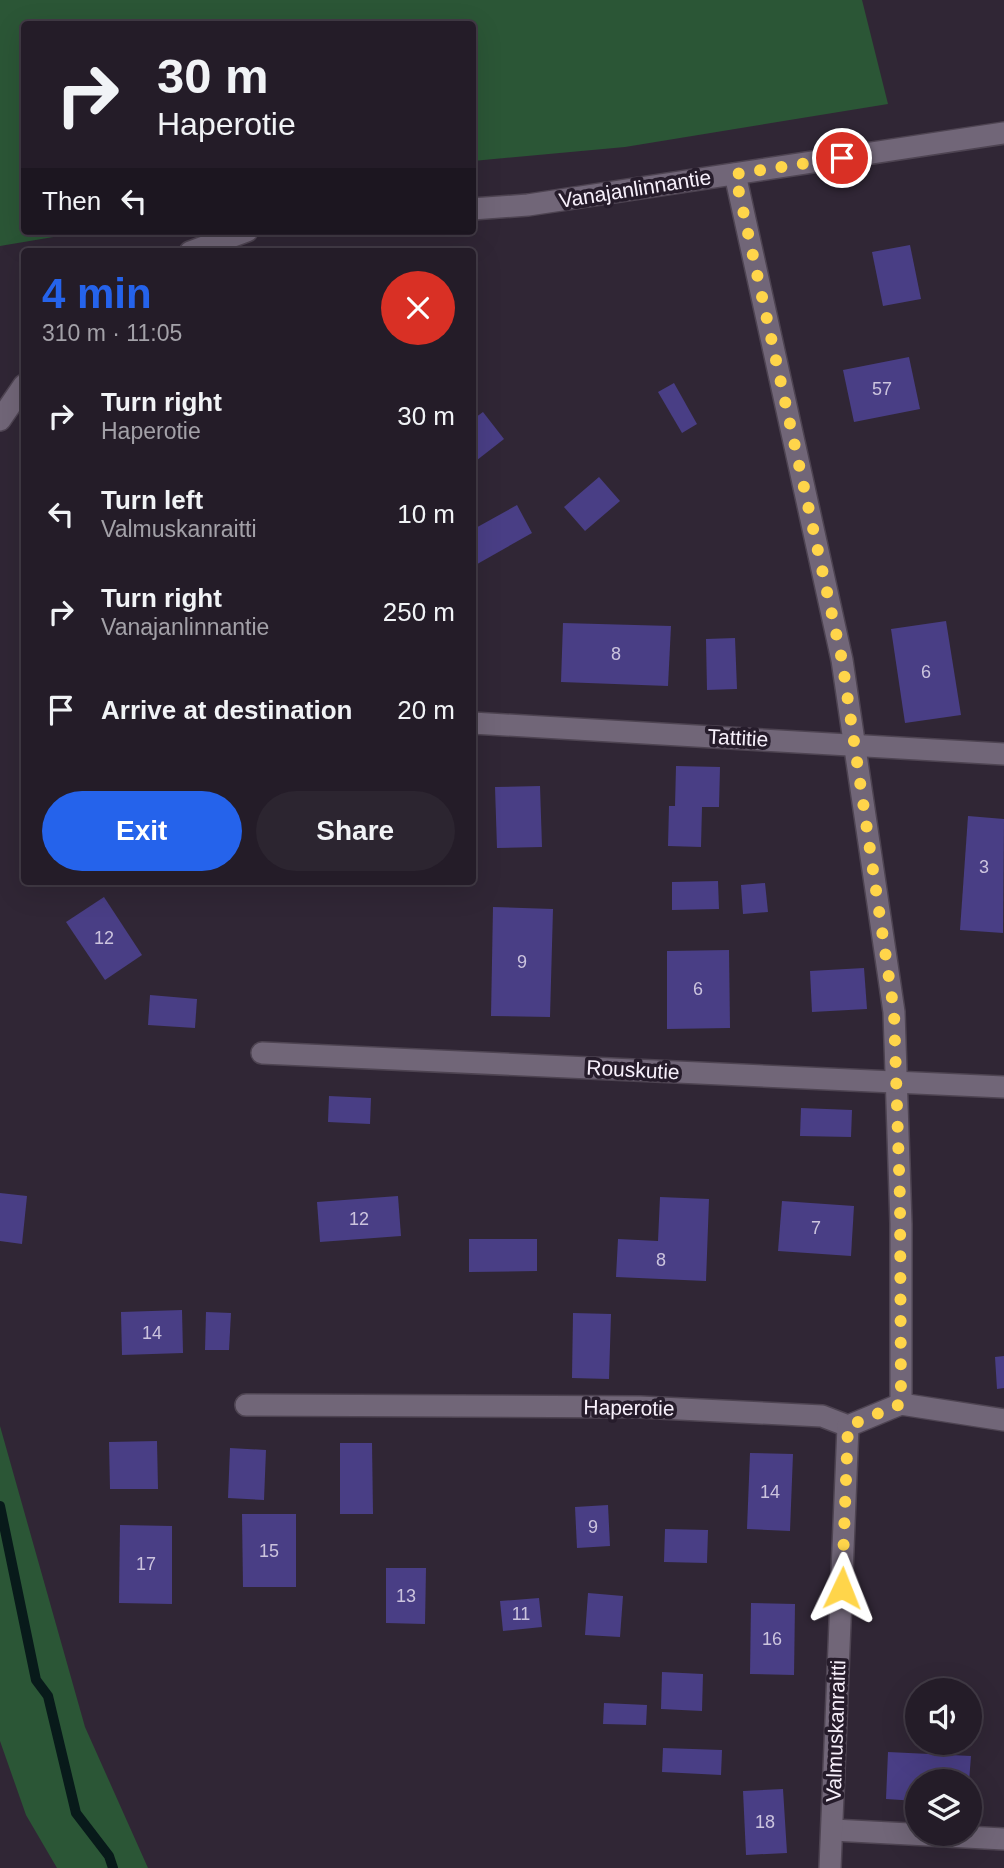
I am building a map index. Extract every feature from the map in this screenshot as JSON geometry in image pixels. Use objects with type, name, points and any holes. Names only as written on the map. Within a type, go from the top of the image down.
[{"type":"street","name":"Vanajanlinnantie","points":[[476,209],[528,205],[1004,133]]},
{"type":"street","points":[[735,174],[842,660],[894,1012],[898,1082],[901,1404]]},
{"type":"street","points":[[201,248],[236,235]]},
{"type":"street","points":[[0,420],[21,389]]},
{"type":"street","name":"Tattitie","points":[[476,723],[1004,754]]},
{"type":"street","name":"Rouskutie","points":[[262,1053],[1004,1087]]},
{"type":"street","points":[[848,1426],[901,1404],[1004,1419]]},
{"type":"street","name":"Haperotie","points":[[246,1405],[640,1407],[822,1416],[848,1426]]},
{"type":"street","name":"Valmuskanraitti","points":[[830,1868],[848,1426]]},
{"type":"street","points":[[833,1830],[1004,1839]]},
{"type":"green space","points":[[0,0],[862,0],[888,104],[625,147],[476,161],[476,21],[21,21],[21,235],[65,235],[0,246]]},
{"type":"green space","points":[[0,1426],[85,1727],[148,1868],[57,1868],[26,1815],[0,1741]]},
{"type":"building","points":[[910,245],[921,299],[883,306],[872,252]]},
{"type":"building","points":[[909,357],[920,409],[854,422],[843,370]]},
{"type":"building","points":[[674,383],[697,424],[682,433],[658,392]]},
{"type":"building","points":[[483,412],[504,439],[476,461],[476,417]]},
{"type":"building","points":[[599,477],[620,501],[585,531],[564,507]]},
{"type":"building","points":[[517,505],[532,533],[476,565],[476,528]]},
{"type":"building","points":[[946,621],[961,715],[905,723],[891,629]]},
{"type":"building","points":[[563,623],[671,626],[668,686],[561,682]]},
{"type":"building","points":[[735,638],[737,689],[707,690],[706,639]]},
{"type":"building","points":[[676,766],[720,767],[719,807],[702,807],[701,847],[668,846],[669,806],[675,806]]},
{"type":"building","points":[[540,786],[542,847],[497,848],[495,787]]},
{"type":"building","points":[[968,816],[1004,819],[1003,933],[960,930]]},
{"type":"building","points":[[718,881],[719,909],[672,910],[672,882]]},
{"type":"building","points":[[765,883],[768,912],[743,914],[741,885]]},
{"type":"building","points":[[104,897],[142,955],[105,980],[66,922]]},
{"type":"building","points":[[493,907],[553,909],[550,1017],[491,1016]]},
{"type":"building","points":[[729,950],[730,1028],[667,1029],[667,951]]},
{"type":"building","points":[[864,968],[867,1009],[812,1012],[810,971]]},
{"type":"building","points":[[150,995],[197,999],[195,1028],[148,1025]]},
{"type":"building","points":[[329,1096],[371,1098],[370,1124],[328,1122]]},
{"type":"building","points":[[801,1108],[852,1110],[851,1137],[800,1136]]},
{"type":"building","points":[[0,1193],[27,1196],[22,1244],[0,1241]]},
{"type":"building","points":[[398,1196],[401,1236],[320,1242],[317,1202]]},
{"type":"building","points":[[660,1197],[709,1199],[706,1281],[616,1277],[618,1239],[658,1241]]},
{"type":"building","points":[[782,1201],[854,1206],[851,1256],[778,1251]]},
{"type":"building","points":[[469,1239],[537,1239],[537,1271],[469,1272]]},
{"type":"building","points":[[182,1310],[183,1353],[122,1355],[121,1312]]},
{"type":"building","points":[[206,1312],[231,1313],[229,1350],[205,1350]]},
{"type":"building","points":[[573,1313],[611,1314],[609,1379],[572,1378]]},
{"type":"building","points":[[1004,1356],[1004,1388],[997,1389],[995,1357]]},
{"type":"building","points":[[157,1441],[158,1489],[110,1489],[109,1442]]},
{"type":"building","points":[[340,1443],[372,1443],[373,1514],[340,1514]]},
{"type":"building","points":[[230,1448],[266,1450],[264,1500],[228,1498]]},
{"type":"building","points":[[750,1453],[793,1454],[790,1531],[747,1529]]},
{"type":"building","points":[[608,1505],[610,1546],[577,1548],[575,1507]]},
{"type":"building","points":[[242,1514],[296,1514],[296,1587],[243,1587]]},
{"type":"building","points":[[120,1525],[172,1526],[172,1604],[119,1603]]},
{"type":"building","points":[[665,1529],[708,1530],[707,1563],[664,1562]]},
{"type":"building","points":[[386,1568],[426,1568],[425,1624],[386,1623]]},
{"type":"building","points":[[588,1593],[623,1596],[620,1637],[585,1635]]},
{"type":"building","points":[[539,1598],[542,1627],[503,1631],[500,1601]]},
{"type":"building","points":[[751,1603],[795,1604],[794,1675],[750,1674]]},
{"type":"building","points":[[662,1672],[703,1674],[702,1711],[661,1709]]},
{"type":"building","points":[[604,1703],[647,1705],[646,1725],[603,1724]]},
{"type":"building","points":[[663,1748],[722,1750],[721,1775],[662,1772]]},
{"type":"building","points":[[888,1752],[905,1753],[905,1755],[971,1756],[970,1769],[905,1769],[905,1800],[886,1799]]},
{"type":"building","points":[[783,1789],[787,1853],[746,1855],[743,1791]]},
{"type":"waterway","points":[[0,1506],[36,1680],[48,1696],[76,1813],[109,1856],[113,1868]]},
{"type":"route","points":[[842,158],[735,174],[842,660],[894,1012],[898,1082],[901,1404],[848,1426],[842,1588]]}]
